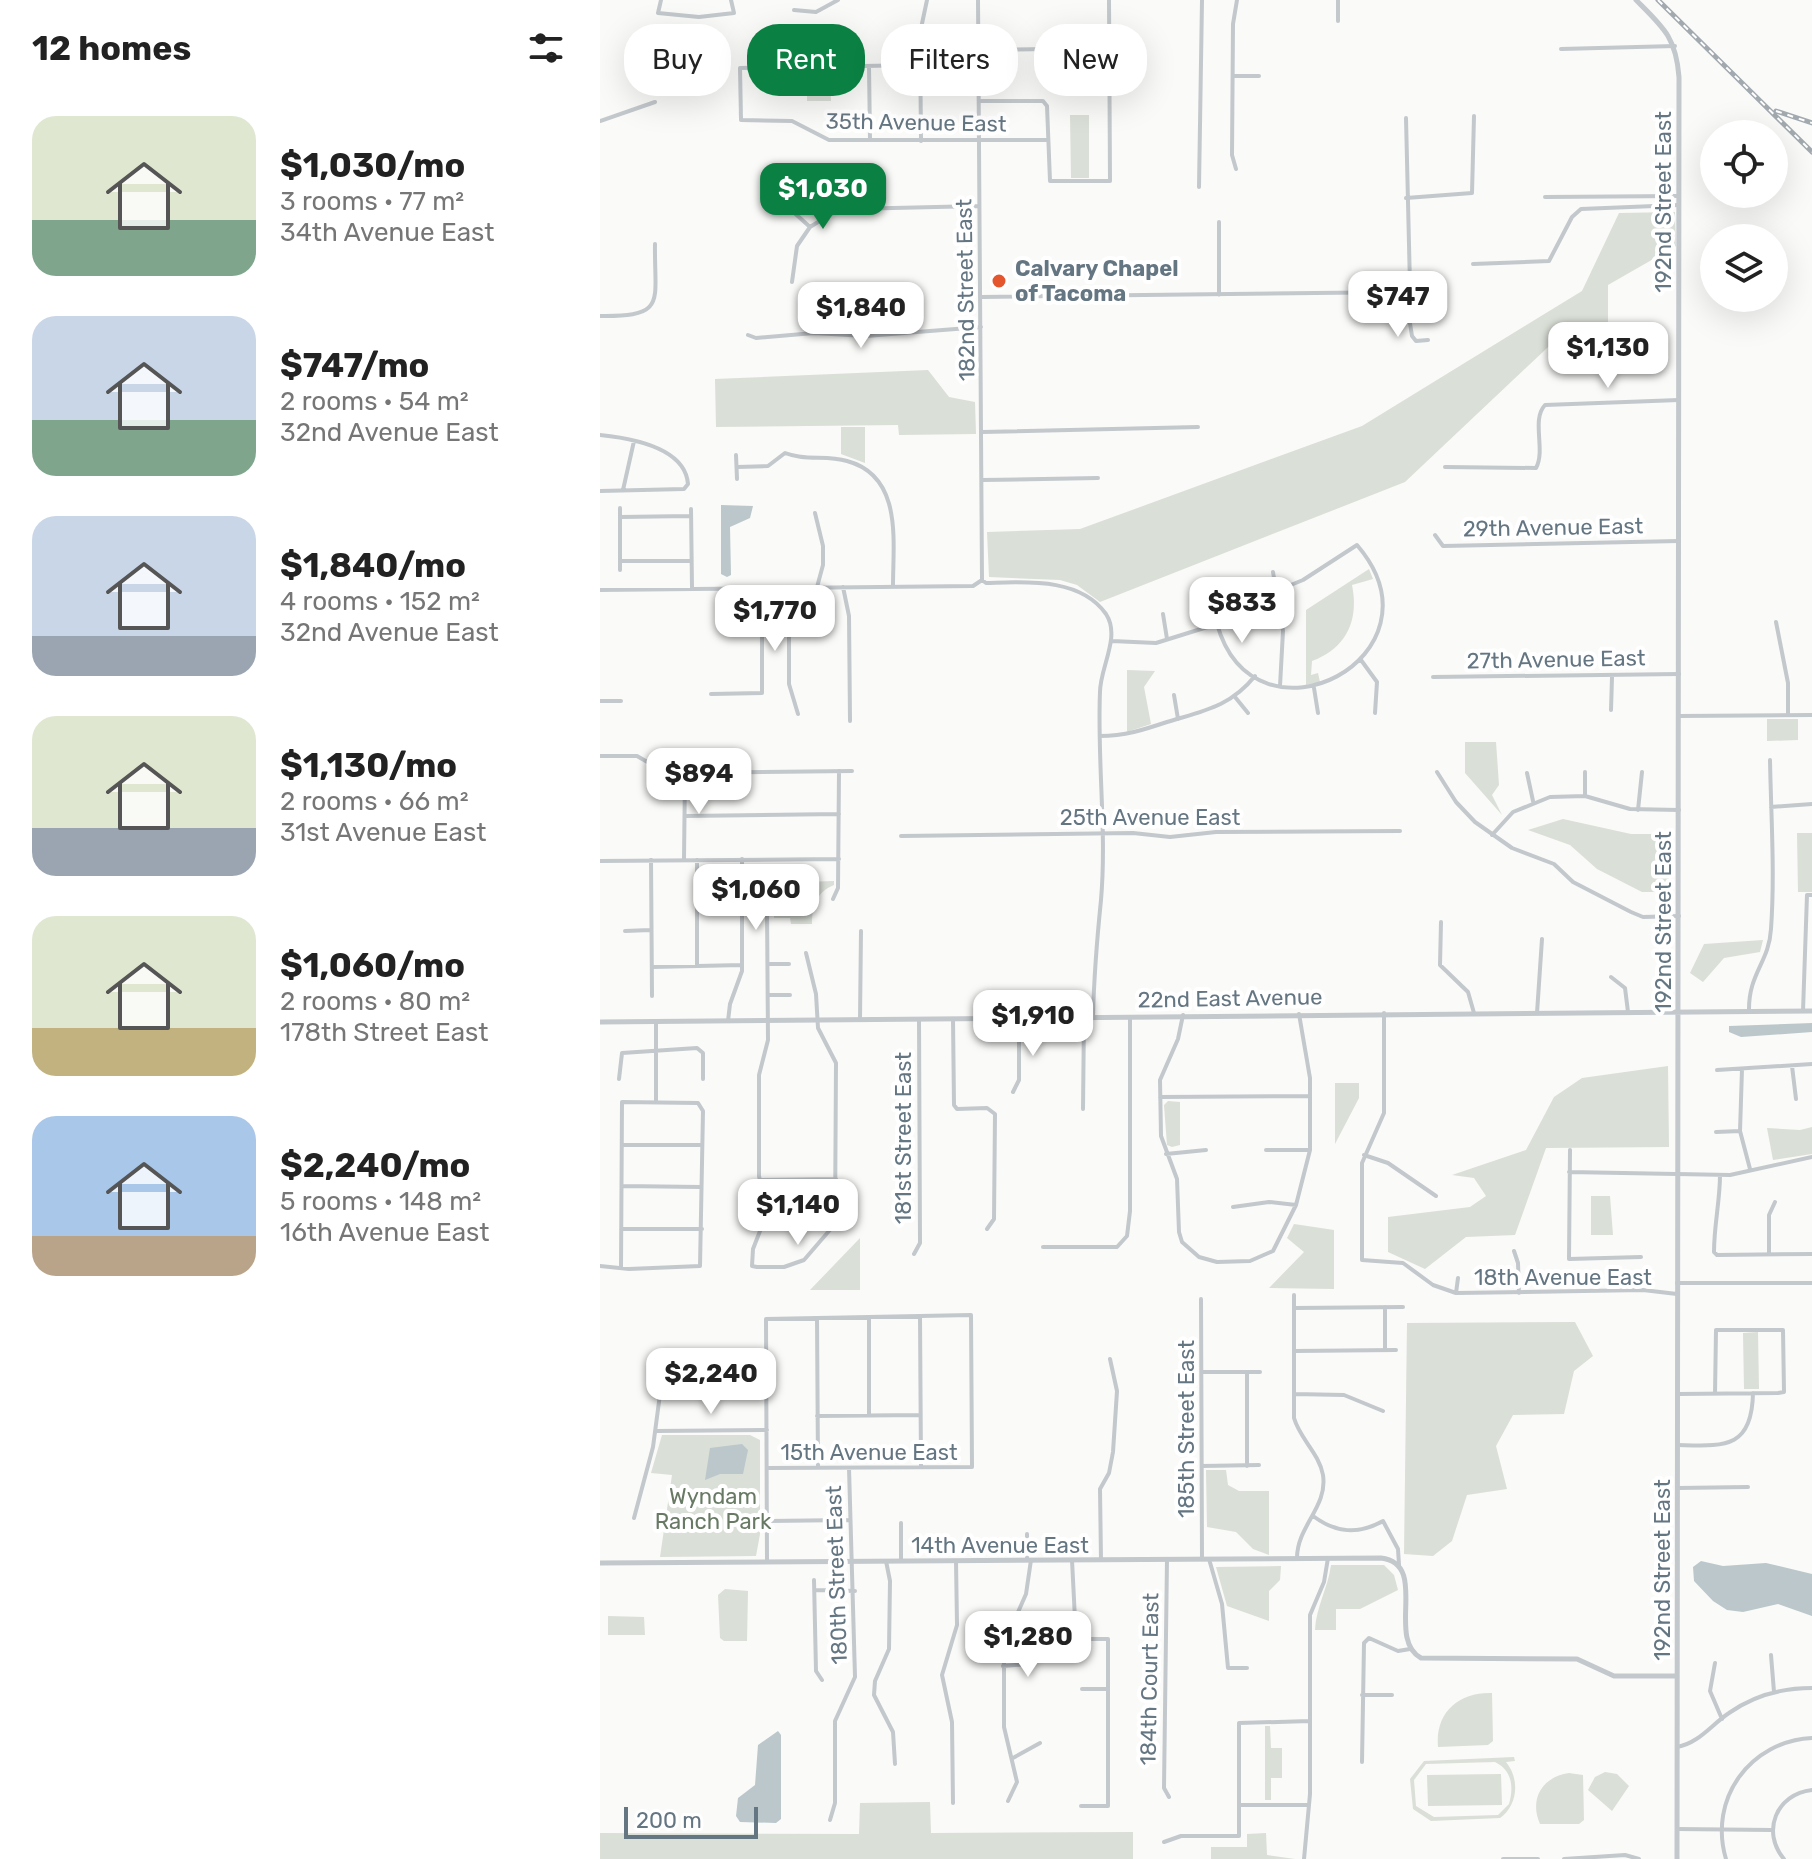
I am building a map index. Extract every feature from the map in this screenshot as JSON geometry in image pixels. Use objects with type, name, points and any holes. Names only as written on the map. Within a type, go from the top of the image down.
[{"type":"street","points":[[661,0],[658,13],[699,17],[734,13],[731,0]]},
{"type":"street","points":[[794,10],[816,12],[838,0]]},
{"type":"street","points":[[922,24],[927,0]]},
{"type":"street","name":"182nd Street East","points":[[978,0],[978,24]]},
{"type":"street","points":[[1109,0],[1110,24]]},
{"type":"street","points":[[1199,187],[1202,0]]},
{"type":"street","points":[[1236,169],[1232,155],[1233,24],[1237,0]]},
{"type":"street","points":[[1338,0],[1338,21]]},
{"type":"street","points":[[1561,49],[1675,46],[1668,33],[1636,0]]},
{"type":"street","name":"192nd Street East","points":[[1675,46],[1679,77],[1677,1859]]},
{"type":"street","points":[[870,140],[869,66],[881,66]]},
{"type":"street","name":"35th Avenue East","points":[[869,66],[740,68],[741,120],[792,121],[829,140],[1047,140]]},
{"type":"street","points":[[1233,76],[1259,76]]},
{"type":"street","points":[[920,96],[921,141]]},
{"type":"street","name":"182nd Street East","points":[[979,96],[982,580]]},
{"type":"street","points":[[979,101],[1044,102],[1047,175],[1051,182],[1111,180],[1110,96]]},
{"type":"street","points":[[600,121],[655,102]]},
{"type":"street","points":[[1406,198],[1465,196],[1473,192],[1474,116]]},
{"type":"street","points":[[1406,118],[1410,286],[1405,292],[1412,336],[1416,341],[1428,340]]},
{"type":"street","points":[[1545,197],[1679,196]]},
{"type":"street","points":[[780,200],[810,227]]},
{"type":"street","points":[[1473,264],[1549,261],[1572,217],[1587,207],[1679,205]]},
{"type":"street","points":[[792,282],[797,246],[810,227],[834,212],[979,206]]},
{"type":"street","points":[[1219,222],[1219,295]]},
{"type":"street","points":[[600,316],[636,316],[649,308],[654,298],[655,244]]},
{"type":"street","points":[[982,297],[1405,292]]},
{"type":"street","points":[[748,335],[756,338],[814,333],[866,336],[981,327]]},
{"type":"street","points":[[1445,467],[1536,468],[1543,406],[1679,400]]},
{"type":"street","points":[[982,432],[1198,427]]},
{"type":"street","points":[[600,435],[634,441],[677,462],[688,478],[684,489],[600,491]]},
{"type":"street","points":[[623,490],[634,441]]},
{"type":"street","points":[[737,467],[768,466],[785,453],[809,459],[841,460],[866,469],[880,482],[890,503],[893,586]]},
{"type":"street","points":[[736,455],[737,479]]},
{"type":"street","points":[[982,480],[1098,478]]},
{"type":"street","points":[[620,508],[620,570]]},
{"type":"street","points":[[691,509],[692,588]]},
{"type":"street","points":[[815,513],[823,546],[823,565],[817,587]]},
{"type":"street","points":[[620,517],[691,516]]},
{"type":"street","name":"29th Avenue East","points":[[1435,535],[1443,546],[1679,541]]},
{"type":"street","points":[[1111,641],[1143,645],[1217,624],[1228,649],[1255,676],[1280,686],[1314,687],[1339,678],[1361,660],[1378,631],[1382,605],[1377,575],[1357,545],[1303,580],[1276,591]]},
{"type":"street","points":[[620,561],[691,561]]},
{"type":"street","points":[[1273,572],[1284,643],[1280,686]]},
{"type":"street","points":[[600,590],[973,586],[982,580],[986,583],[1058,585],[1077,591],[1104,612],[1111,641],[1101,674],[1101,901],[1095,944],[1093,1016]]},
{"type":"street","points":[[711,694],[762,693],[762,587]]},
{"type":"street","points":[[789,587],[789,684],[798,714]]},
{"type":"street","points":[[843,587],[849,616],[850,721]]},
{"type":"street","points":[[1163,614],[1167,639]]},
{"type":"street","points":[[1776,622],[1788,683],[1788,715]]},
{"type":"street","points":[[1361,660],[1377,682],[1375,713]]},
{"type":"street","name":"27th Avenue East","points":[[1433,677],[1679,674]]},
{"type":"street","points":[[1100,736],[1134,734],[1212,711],[1235,697],[1255,676]]},
{"type":"street","points":[[1611,710],[1612,677]]},
{"type":"street","points":[[1314,687],[1318,713]]},
{"type":"street","points":[[1174,695],[1178,719]]},
{"type":"street","points":[[1235,697],[1248,713]]},
{"type":"street","points":[[600,701],[621,701]]},
{"type":"street","points":[[1679,716],[1812,715]]},
{"type":"street","points":[[600,756],[637,756],[649,763]]},
{"type":"street","points":[[1749,1012],[1751,981],[1764,958],[1771,929],[1770,760]]},
{"type":"street","points":[[833,899],[838,888],[839,771]]},
{"type":"street","points":[[668,773],[852,771]]},
{"type":"street","points":[[1437,772],[1456,802],[1492,835],[1512,848],[1554,864],[1573,882],[1643,917],[1679,916]]},
{"type":"street","points":[[1585,772],[1585,796]]},
{"type":"street","points":[[1638,810],[1642,772]]},
{"type":"street","points":[[684,859],[685,773]]},
{"type":"street","points":[[1527,773],[1533,801]]},
{"type":"street","points":[[1492,835],[1505,818],[1533,801],[1585,796],[1638,810],[1679,810]]},
{"type":"street","points":[[1771,807],[1812,804]]},
{"type":"street","points":[[685,816],[839,814]]},
{"type":"street","name":"25th Avenue East","points":[[901,836],[1100,833],[1170,837],[1216,832],[1400,831]]},
{"type":"street","points":[[697,859],[697,966]]},
{"type":"street","points":[[728,1021],[742,965],[742,859]]},
{"type":"street","points":[[600,861],[839,859]]},
{"type":"street","points":[[651,860],[652,996]]},
{"type":"street","points":[[1803,1011],[1809,895]]},
{"type":"street","points":[[767,909],[768,1040],[759,1065],[760,1180],[767,1213],[751,1263],[762,1267],[795,1265],[804,1260],[835,1224],[836,1063],[820,1034],[810,961],[806,953]]},
{"type":"street","points":[[1441,922],[1440,965],[1468,992],[1474,1013]]},
{"type":"street","points":[[625,931],[651,930]]},
{"type":"street","points":[[860,1020],[861,931]]},
{"type":"street","points":[[1537,1013],[1542,939]]},
{"type":"street","points":[[768,964],[789,964]]},
{"type":"street","points":[[652,967],[742,965]]},
{"type":"street","points":[[1611,977],[1625,988],[1628,1012]]},
{"type":"street","points":[[768,995],[790,995]]},
{"type":"street","name":"22nd East Avenue","points":[[600,1022],[1812,1011]]},
{"type":"street","points":[[1384,1013],[1384,1113],[1364,1155],[1388,1163],[1436,1196]]},
{"type":"street","points":[[1183,1015],[1178,1039],[1161,1073],[1160,1097],[1161,1136],[1177,1179],[1179,1232],[1188,1248],[1208,1261],[1250,1261],[1273,1251],[1296,1205],[1310,1150],[1308,1059],[1299,1014]]},
{"type":"street","points":[[1043,1247],[1117,1247],[1123,1243],[1130,1211],[1130,1015]]},
{"type":"street","points":[[1083,1109],[1084,1016]]},
{"type":"street","points":[[1013,1092],[1019,1080],[1019,1017]]},
{"type":"street","name":"181st Street East","points":[[914,1254],[920,1243],[919,1019]]},
{"type":"street","points":[[953,1019],[954,1105],[957,1109],[987,1108],[995,1114],[994,1219],[987,1229]]},
{"type":"street","points":[[656,1022],[656,1102]]},
{"type":"street","points":[[619,1079],[622,1053],[702,1050],[703,1079]]},
{"type":"street","points":[[1717,1070],[1812,1064]]},
{"type":"street","points":[[1792,1066],[1796,1099]]},
{"type":"street","points":[[1742,1069],[1740,1131],[1750,1170]]},
{"type":"street","points":[[1160,1097],[1309,1096]]},
{"type":"street","points":[[600,1266],[621,1267],[700,1266],[700,1105],[622,1102],[621,1267]]},
{"type":"street","points":[[1716,1132],[1740,1131]]},
{"type":"street","points":[[622,1145],[702,1145]]},
{"type":"street","points":[[1166,1154],[1206,1150]]},
{"type":"street","points":[[1266,1150],[1310,1150]]},
{"type":"street","points":[[1570,1150],[1569,1259],[1641,1257]]},
{"type":"street","name":"18th Avenue East","points":[[1364,1155],[1362,1260],[1403,1263],[1433,1285],[1456,1293],[1643,1290],[1677,1294]]},
{"type":"street","points":[[1569,1172],[1720,1175],[1812,1157]]},
{"type":"street","points":[[1720,1175],[1714,1252],[1717,1255],[1812,1254]]},
{"type":"street","points":[[760,1180],[836,1179]]},
{"type":"street","points":[[622,1186],[701,1187]]},
{"type":"street","points":[[1233,1207],[1269,1202],[1296,1205]]},
{"type":"street","points":[[1769,1254],[1769,1215],[1775,1202]]},
{"type":"street","points":[[621,1229],[702,1229]]},
{"type":"street","points":[[1514,1251],[1518,1263],[1519,1293]]},
{"type":"street","points":[[1456,1293],[1458,1278]]},
{"type":"street","name":"18th Avenue East","points":[[1677,1283],[1812,1283]]},
{"type":"street","points":[[1294,1295],[1296,1424],[1319,1462],[1323,1475],[1322,1494],[1301,1535],[1297,1558]]},
{"type":"street","name":"185th Street East","points":[[1201,1299],[1205,1559],[1222,1604],[1228,1668],[1247,1668]]},
{"type":"street","points":[[1385,1307],[1385,1350]]},
{"type":"street","points":[[1294,1308],[1403,1307]]},
{"type":"street","name":"15th Avenue East","points":[[767,1468],[972,1467],[971,1315],[920,1316]]},
{"type":"street","points":[[767,1562],[766,1319],[920,1316],[921,1467]]},
{"type":"street","points":[[869,1317],[869,1415]]},
{"type":"street","points":[[817,1318],[818,1468]]},
{"type":"street","points":[[1678,1394],[1715,1394],[1784,1392],[1783,1330],[1716,1330],[1713,1336],[1715,1394]]},
{"type":"street","points":[[1294,1351],[1396,1350]]},
{"type":"street","points":[[1101,1560],[1100,1489],[1109,1473],[1113,1452],[1117,1391],[1110,1359]]},
{"type":"street","points":[[1202,1372],[1260,1372]]},
{"type":"street","points":[[1247,1372],[1247,1466]]},
{"type":"street","points":[[634,1518],[656,1431],[662,1379],[766,1378]]},
{"type":"street","points":[[1678,1445],[1726,1444],[1742,1435],[1751,1419],[1753,1393]]},
{"type":"street","points":[[1294,1394],[1344,1395],[1383,1411]]},
{"type":"street","points":[[817,1416],[920,1415]]},
{"type":"street","points":[[656,1431],[767,1430]]},
{"type":"street","points":[[1202,1466],[1259,1465]]},
{"type":"street","name":"180th Street East","points":[[830,1820],[835,1803],[835,1721],[854,1683],[855,1591],[850,1562],[849,1468]]},
{"type":"street","points":[[1678,1488],[1748,1487]]},
{"type":"street","points":[[1313,1516],[1327,1525],[1348,1531],[1367,1529],[1383,1521],[1398,1549],[1399,1565],[1405,1580],[1406,1636],[1410,1649]]},
{"type":"street","points":[[767,1521],[849,1520]]},
{"type":"street","points":[[901,1523],[901,1561]]},
{"type":"street","points":[[1008,1801],[1017,1788],[1004,1727],[1003,1666],[1008,1635],[1029,1583],[1027,1534]]},
{"type":"street","points":[[1304,1859],[1308,1805],[1310,1615],[1324,1582],[1328,1558]]},
{"type":"street","name":"14th Avenue East","points":[[600,1563],[1328,1558],[1388,1559],[1399,1565]]},
{"type":"street","name":"184th Court East","points":[[1167,1559],[1164,1788],[1169,1797]]},
{"type":"street","points":[[1072,1560],[1076,1639],[1108,1639],[1108,1806],[1081,1806]]},
{"type":"street","points":[[886,1561],[890,1581],[889,1649],[875,1681],[874,1695],[893,1732],[895,1764]]},
{"type":"street","points":[[953,1803],[952,1722],[942,1675],[957,1625],[956,1561]]},
{"type":"street","points":[[814,1580],[816,1671],[822,1680]]},
{"type":"street","points":[[815,1590],[855,1591]]},
{"type":"street","points":[[1362,1762],[1361,1658],[1367,1639],[1398,1651],[1410,1649],[1428,1659],[1577,1659],[1614,1676],[1677,1676]]},
{"type":"street","points":[[1771,1655],[1774,1692]]},
{"type":"street","points":[[1003,1666],[1029,1664],[1038,1657]]},
{"type":"street","points":[[1715,1663],[1710,1691],[1722,1719]]},
{"type":"street","points":[[1677,1747],[1692,1743],[1741,1705],[1774,1692],[1812,1688]]},
{"type":"street","points":[[1082,1689],[1108,1689]]},
{"type":"street","points":[[1362,1695],[1392,1695]]},
{"type":"street","points":[[1164,1842],[1181,1836],[1239,1836],[1239,1723],[1310,1721]]},
{"type":"street","points":[[1726,1859],[1721,1830],[1727,1797],[1745,1769],[1761,1754],[1781,1744],[1812,1738]]},
{"type":"street","points":[[1013,1758],[1040,1743]]},
{"type":"street","points":[[1784,1859],[1776,1848],[1772,1830],[1774,1817],[1784,1802],[1800,1792],[1812,1790]]},
{"type":"street","points":[[1239,1805],[1308,1805]]},
{"type":"street","points":[[1677,1829],[1772,1830]]},
{"type":"street","points":[[1564,1859],[1625,1855],[1639,1859]]},
{"type":"street","points":[[1503,1859],[1538,1859]]},
{"type":"green space","points":[[807,96],[831,96],[831,101],[807,101]]},
{"type":"green space","points":[[1070,115],[1089,115],[1089,178],[1071,178]]},
{"type":"green space","points":[[1675,212],[1676,246],[1608,285],[1608,333],[1564,332],[1405,482],[1100,602],[1077,585],[1060,580],[989,577],[987,532],[1080,529],[1362,426],[1582,291],[1619,213]]},
{"type":"green space","points":[[928,370],[949,397],[975,402],[976,434],[899,435],[898,425],[716,427],[715,379]]},
{"type":"green space","points":[[841,427],[865,427],[865,463],[841,454]]},
{"type":"green space","points":[[1369,569],[1373,579],[1352,585],[1354,610],[1348,631],[1334,649],[1312,661],[1311,675],[1318,673],[1320,682],[1306,685],[1306,610]]},
{"type":"green space","points":[[1127,670],[1155,671],[1144,687],[1151,724],[1127,732]]},
{"type":"green space","points":[[1767,719],[1798,719],[1798,740],[1767,741]]},
{"type":"green space","points":[[1465,742],[1496,742],[1499,785],[1492,795],[1502,815],[1465,773]]},
{"type":"green space","points":[[1563,819],[1631,834],[1669,834],[1669,892],[1642,892],[1597,869],[1570,845],[1528,830]]},
{"type":"green space","points":[[1797,833],[1812,833],[1812,892],[1798,892]]},
{"type":"green space","points":[[834,881],[834,885],[816,901],[812,924],[791,924],[790,918],[774,918],[774,883]]},
{"type":"green space","points":[[1763,940],[1760,952],[1724,958],[1703,982],[1690,973],[1704,944]]},
{"type":"green space","points":[[1668,1066],[1669,1147],[1546,1148],[1515,1235],[1466,1237],[1425,1269],[1388,1252],[1388,1217],[1470,1207],[1486,1196],[1474,1178],[1452,1175],[1526,1150],[1554,1097],[1582,1078]]},
{"type":"green space","points":[[1335,1083],[1359,1083],[1359,1098],[1335,1144]]},
{"type":"green space","points":[[1168,1101],[1180,1102],[1180,1145],[1172,1147],[1167,1145],[1164,1105]]},
{"type":"green space","points":[[1812,1127],[1812,1154],[1773,1160],[1767,1128],[1800,1130]]},
{"type":"green space","points":[[1591,1196],[1610,1196],[1613,1235],[1591,1235]]},
{"type":"green space","points":[[1294,1224],[1334,1230],[1334,1289],[1269,1288],[1304,1252],[1287,1238]]},
{"type":"green space","points":[[860,1238],[860,1290],[810,1290]]},
{"type":"green space","points":[[1575,1322],[1593,1356],[1574,1371],[1564,1414],[1513,1415],[1496,1446],[1507,1489],[1467,1495],[1452,1541],[1433,1556],[1404,1554],[1407,1323]]},
{"type":"green space","points":[[1758,1332],[1759,1389],[1744,1389],[1743,1333]]},
{"type":"green space","name":"Wyndam Ranch Park","points":[[662,1435],[750,1435],[760,1440],[760,1534],[756,1556],[660,1557],[672,1475],[651,1473]]},
{"type":"green space","points":[[1206,1470],[1226,1470],[1228,1485],[1239,1491],[1269,1491],[1269,1555],[1253,1549],[1236,1532],[1207,1527]]},
{"type":"green space","points":[[1331,1565],[1384,1565],[1394,1575],[1398,1590],[1360,1609],[1336,1609],[1336,1630],[1315,1630]]},
{"type":"green space","points":[[1281,1566],[1280,1580],[1269,1591],[1269,1621],[1227,1606],[1216,1567]]},
{"type":"green space","points":[[725,1589],[748,1591],[747,1641],[724,1641],[720,1638],[718,1595]]},
{"type":"green space","points":[[608,1616],[644,1617],[645,1635],[608,1635]]},
{"type":"green space","points":[[1492,1693],[1493,1741],[1488,1745],[1438,1747],[1441,1724],[1452,1706],[1469,1696]]},
{"type":"green space","points":[[1265,1726],[1270,1726],[1271,1748],[1282,1748],[1282,1778],[1271,1778],[1271,1800],[1265,1800]]},
{"type":"green space","points":[[1514,1757],[1515,1761],[1506,1762],[1514,1776],[1514,1799],[1500,1818],[1431,1821],[1413,1809],[1410,1779],[1424,1761]],"holes":[[[1495,1762],[1508,1774],[1511,1791],[1509,1804],[1498,1815],[1434,1817],[1416,1806],[1414,1780],[1426,1764]]]},
{"type":"green space","points":[[1605,1772],[1617,1774],[1629,1786],[1612,1811],[1588,1790],[1595,1777]]},
{"type":"green space","points":[[1569,1773],[1583,1775],[1584,1820],[1579,1824],[1540,1824],[1536,1806],[1540,1791],[1552,1779]]},
{"type":"green space","points":[[1501,1774],[1502,1805],[1428,1806],[1427,1775]]},
{"type":"green space","points":[[930,1802],[931,1833],[1133,1832],[1133,1859],[600,1859],[600,1833],[859,1834],[860,1803]]},
{"type":"green space","points":[[1266,1833],[1267,1855],[1295,1859],[1211,1859],[1211,1847],[1247,1847],[1247,1834]]},
{"type":"shaded area","points":[[721,505],[753,506],[750,518],[730,527],[731,575],[727,577],[721,574]]},
{"type":"shaded area","points":[[1812,1023],[1812,1032],[1741,1037],[1729,1032],[1729,1026]]},
{"type":"shaded area","points":[[742,1444],[748,1450],[743,1474],[720,1474],[705,1480],[710,1448]]},
{"type":"shaded area","points":[[1701,1561],[1723,1566],[1766,1563],[1812,1574],[1812,1616],[1778,1604],[1743,1612],[1727,1610],[1713,1601],[1694,1581],[1693,1567]]},
{"type":"shaded area","points":[[778,1731],[781,1735],[781,1819],[776,1823],[740,1822],[736,1816],[738,1798],[755,1785],[758,1745]]},
{"type":"railway","points":[[1658,0],[1812,152]]},
{"type":"railway","points":[[1776,111],[1812,123]]},
{"type":"place","name":"Calvary Chapel of Tacoma","points":[[999,281]]}]
